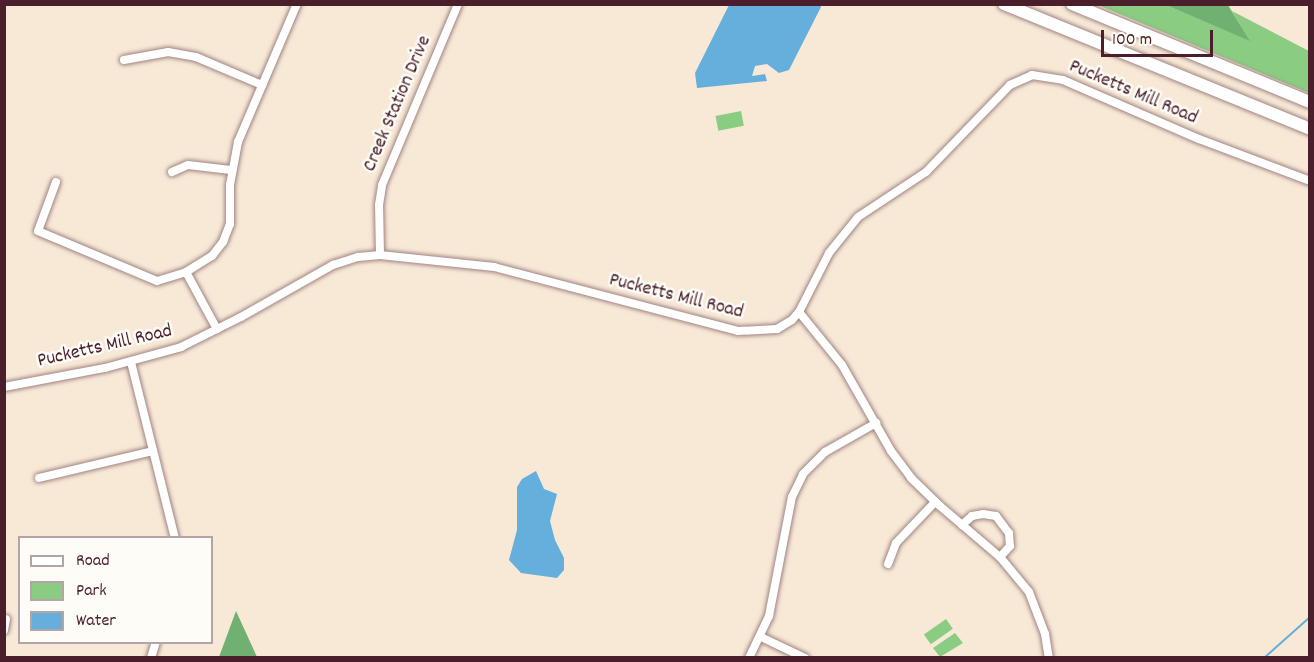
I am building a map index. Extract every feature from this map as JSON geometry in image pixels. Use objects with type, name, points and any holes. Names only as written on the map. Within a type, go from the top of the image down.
[{"type":"highway","points":[[1004,4],[1310,129]]},
{"type":"highway","points":[[1072,4],[1310,102]]},
{"type":"street","points":[[56,182],[38,231],[157,280],[186,272],[212,256],[223,242],[230,224],[231,170],[238,142],[297,4]]},
{"type":"street","name":"Creek Station Drive","points":[[380,255],[379,205],[382,185],[458,4]]},
{"type":"street","points":[[124,60],[168,52],[196,57],[262,85]]},
{"type":"street","name":"Pucketts Mill Road","points":[[4,387],[131,362],[181,347],[333,265],[358,257],[380,255],[494,267],[738,331],[754,332],[777,329],[792,320],[799,312],[829,253],[858,217],[926,172],[1010,85],[1032,75],[1064,80],[1199,139],[1310,181]]},
{"type":"street","points":[[172,172],[188,165],[231,170]]},
{"type":"street","points":[[186,272],[217,329]]},
{"type":"street","points":[[799,312],[842,365],[911,478],[935,502],[1000,556],[1029,592],[1045,634],[1049,657]]},
{"type":"street","points":[[131,362],[175,536]]},
{"type":"street","points":[[749,657],[761,637],[769,616],[792,497],[803,474],[825,452],[876,423]]},
{"type":"street","points":[[39,478],[153,451]]},
{"type":"street","points":[[888,564],[896,543],[935,502]]},
{"type":"street","points":[[962,525],[972,516],[983,514],[996,516],[1009,533],[1010,546],[1000,556]]},
{"type":"street","points":[[4,630],[6,619]]},
{"type":"street","points":[[761,637],[805,657]]},
{"type":"green space","points":[[1098,5],[1166,5],[1249,40],[1232,11],[1309,51],[1309,93]]},
{"type":"green space","points":[[1166,5],[1228,5],[1250,41]]},
{"type":"green space","points":[[741,111],[744,126],[718,131],[715,116]]},
{"type":"green space","points":[[236,611],[257,657],[219,657]]},
{"type":"green space","points":[[946,619],[953,629],[931,644],[924,634]]},
{"type":"green space","points":[[955,633],[963,643],[940,657],[933,648]]},
{"type":"water","points":[[820,4],[821,7],[789,70],[779,73],[767,64],[755,66],[752,76],[765,74],[767,81],[697,88],[695,73],[729,5]]},
{"type":"water","points":[[536,471],[544,489],[557,494],[550,521],[555,540],[564,558],[564,570],[557,578],[521,573],[509,560],[517,530],[517,487],[522,479]]},
{"type":"waterway","points":[[1264,658],[1310,617]]}]
